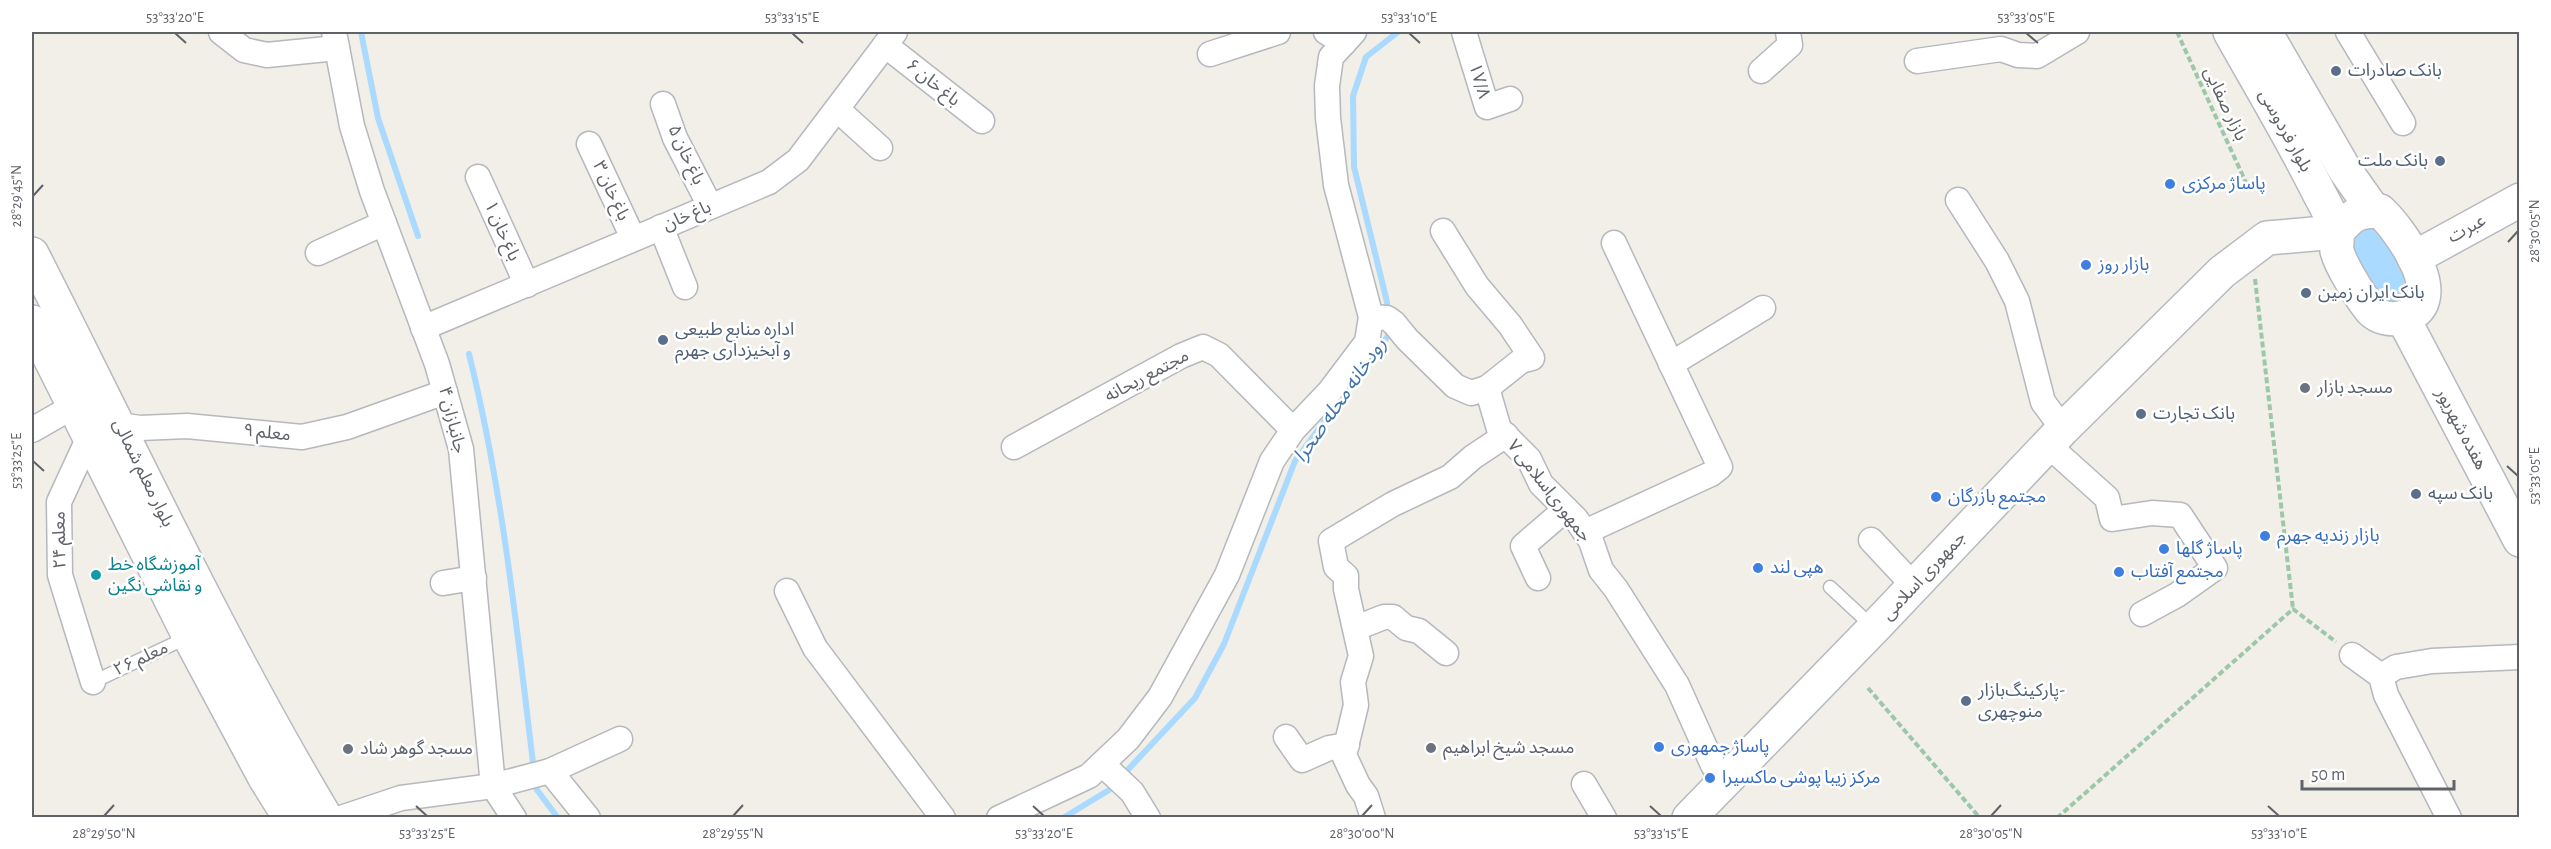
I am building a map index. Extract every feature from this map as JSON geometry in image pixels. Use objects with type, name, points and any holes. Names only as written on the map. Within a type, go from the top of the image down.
[{"type":"main road","name":"بلوار فردوسی","points":[[2230,32],[2317,190],[2337,232]]},
{"type":"main road","name":"بلوار فردوسی","points":[[2265,32],[2345,170],[2374,211]]},
{"type":"main road","name":"عبرت","points":[[2414,258],[2520,200]]},
{"type":"main road","points":[[2362,211],[2374,211],[2380,211],[2392,222],[2414,258],[2424,281],[2423,301],[2403,318],[2386,319],[2372,311],[2337,251],[2337,232],[2349,218],[2362,211]]},
{"type":"main road","name":"جمهوری اسلامی","points":[[1689,818],[2056,437],[2222,272],[2267,238],[2337,232]]},
{"type":"main road","name":"بلوار معلم شمالی","points":[[32,254],[119,425],[174,571],[189,636],[265,778],[290,817]]},
{"type":"main road","name":"هفده شهریور","points":[[2403,318],[2520,540]]},
{"type":"main road","name":"بلوار معلم شمالی","points":[[32,322],[89,437],[326,818]]},
{"type":"street","points":[[221,32],[244,51],[267,55],[335,40]]},
{"type":"street","points":[[1210,54],[1278,32]]},
{"type":"street","name":"۱۷/۸","points":[[1464,32],[1487,107],[1510,99]]},
{"type":"street","points":[[1761,71],[1790,45],[1788,32]]},
{"type":"street","points":[[2010,32],[2018,55]]},
{"type":"street","points":[[1917,61],[2001,49],[2018,55],[2037,56],[2077,32]]},
{"type":"street","points":[[2348,32],[2403,123]]},
{"type":"street","points":[[1341,35],[1331,57],[1327,86],[1328,118],[1336,185],[1384,319],[1455,387],[1470,393],[1487,388],[1513,367],[1532,358],[1510,325],[1477,286],[1443,231]]},
{"type":"street","name":"باغ خان","points":[[423,328],[769,182],[798,160],[838,110],[890,38]]},
{"type":"street","name":"باغ خان ۶","points":[[890,38],[981,122]]},
{"type":"street","name":"جانبازان ۴","points":[[335,40],[352,126],[384,223],[445,392],[461,449],[493,786],[514,818]]},
{"type":"street","name":"باغ خان ۵","points":[[663,104],[675,138],[710,206]]},
{"type":"street","points":[[838,110],[880,148]]},
{"type":"street","name":"باغ خان ۳","points":[[589,144],[633,238]]},
{"type":"street","name":"باغ خان ۱","points":[[478,177],[527,285]]},
{"type":"street","points":[[1958,200],[1997,261],[2017,301],[2043,402],[2056,437],[2107,498],[2112,519],[2152,513],[2180,515],[2215,568],[2177,595],[2142,614]]},
{"type":"street","points":[[318,253],[384,223]]},
{"type":"street","points":[[661,226],[685,287]]},
{"type":"street","points":[[1585,532],[1711,474],[1719,467],[1614,243]]},
{"type":"street","points":[[1671,364],[1763,308]]},
{"type":"street","points":[[999,818],[1089,776],[1128,739],[1160,697],[1227,575],[1272,461],[1293,430],[1330,391],[1384,319]]},
{"type":"street","name":"مجتمع ریحانه","points":[[1014,447],[1180,356],[1203,347],[1219,356],[1293,430]]},
{"type":"street","name":"جمهوری‌اسلامی ۷","points":[[1487,388],[1499,429],[1529,459],[1541,484],[1566,509],[1591,541],[1601,570],[1616,589],[1677,686],[1713,765],[1723,781]]},
{"type":"street","name":"معلم ۹","points":[[119,425],[140,428],[187,426],[302,437],[347,427],[445,392]]},
{"type":"street","points":[[32,430],[74,406]]},
{"type":"street","points":[[1373,818],[1366,796],[1358,785],[1344,755],[1356,705],[1353,682],[1361,656],[1346,589],[1346,576],[1336,567],[1330,541],[1393,504],[1450,477],[1473,457],[1506,435]]},
{"type":"street","name":"معلم ۲۴","points":[[89,437],[59,502],[60,575],[93,682]]},
{"type":"street","points":[[1538,578],[1523,546],[1566,509]]},
{"type":"street","points":[[1872,540],[1914,586]]},
{"type":"street","points":[[443,583],[474,578]]},
{"type":"street","points":[[787,591],[815,648],[943,818]]},
{"type":"street","points":[[1356,628],[1384,617],[1393,617],[1406,628],[1419,631],[1446,652]]},
{"type":"street","points":[[2352,655],[2381,676],[2386,695],[2449,818]]},
{"type":"street","points":[[2381,676],[2396,667],[2432,661],[2520,657]]},
{"type":"street","points":[[1286,737],[1302,760],[1329,748],[1347,745]]},
{"type":"street","points":[[341,818],[401,798],[493,786],[540,773],[620,739]]},
{"type":"street","points":[[1102,765],[1132,792],[1148,818]]},
{"type":"street","points":[[540,773],[588,818]]},
{"type":"street","points":[[1584,784],[1604,818]]},
{"type":"lane","points":[[1830,587],[1874,628]]},
{"type":"lane","name":"معلم ۲۶","points":[[93,682],[189,636]]},
{"type":"path","name":"بازار صفایی","points":[[2177,32],[2248,187]]},
{"type":"path","points":[[2255,276],[2293,609],[2352,655]]},
{"type":"path","points":[[2058,818],[2293,609]]},
{"type":"path","points":[[1868,687],[1980,818]]},
{"type":"water","points":[[2368,228],[2381,231],[2407,274],[2408,291],[2395,301],[2379,300],[2352,253],[2354,236]]},
{"type":"waterway","points":[[361,32],[378,118],[418,236]]},
{"type":"waterway","name":"رودخانه محله صحرا","points":[[1387,313],[1387,302],[1354,167],[1353,96],[1366,57],[1398,32]]},
{"type":"waterway","name":"رودخانه محله صحرا","points":[[1122,776],[1195,698],[1224,644],[1295,461],[1388,336],[1387,326]]},
{"type":"waterway","points":[[469,354],[500,509],[534,771]]},
{"type":"waterway","points":[[536,781],[537,790],[558,818]]},
{"type":"waterway","name":"رودخانه محله صحرا","points":[[1063,818],[1109,790],[1115,783]]},
{"type":"place","name":"بانک صادرات","points":[[2336,71]]},
{"type":"place","name":"بانک ملت","points":[[2440,161]]},
{"type":"place","name":"پاساژ مرکزی","points":[[2170,184]]},
{"type":"place","name":"بازار روز","points":[[2086,265]]},
{"type":"place","name":"بانک ایران زمین","points":[[2306,293]]},
{"type":"place","name":"اداره منابع طبیعی و آبخیزداری جهرم","points":[[663,340]]},
{"type":"place","name":"مسجد بازار","points":[[2305,388]]},
{"type":"place","name":"بانک تجارت","points":[[2141,414]]},
{"type":"place","name":"بانک سپه","points":[[2416,494]]},
{"type":"place","name":"مجتمع بازرگان","points":[[1936,497]]},
{"type":"place","name":"بازار زندیه جهرم","points":[[2265,536]]},
{"type":"place","name":"پاساژ گلها","points":[[2164,549]]},
{"type":"place","name":"هپی لند","points":[[1758,568]]},
{"type":"place","name":"مجتمع آفتاب","points":[[2119,572]]},
{"type":"place","name":"آموزشگاه خط و نقاشی نگین","points":[[96,575]]},
{"type":"place","name":"پارکینگ‌بازار- منوچهری","points":[[1966,701]]},
{"type":"place","name":"پاساژ جمهوری","points":[[1659,747]]},
{"type":"place","name":"مسجد شیخ ابراهیم","points":[[1431,748]]},
{"type":"place","name":"مسجد گوهر شاد","points":[[348,749]]},
{"type":"place","name":"مرکز زیبا پوشی ماکسیرا","points":[[1710,778]]}]
